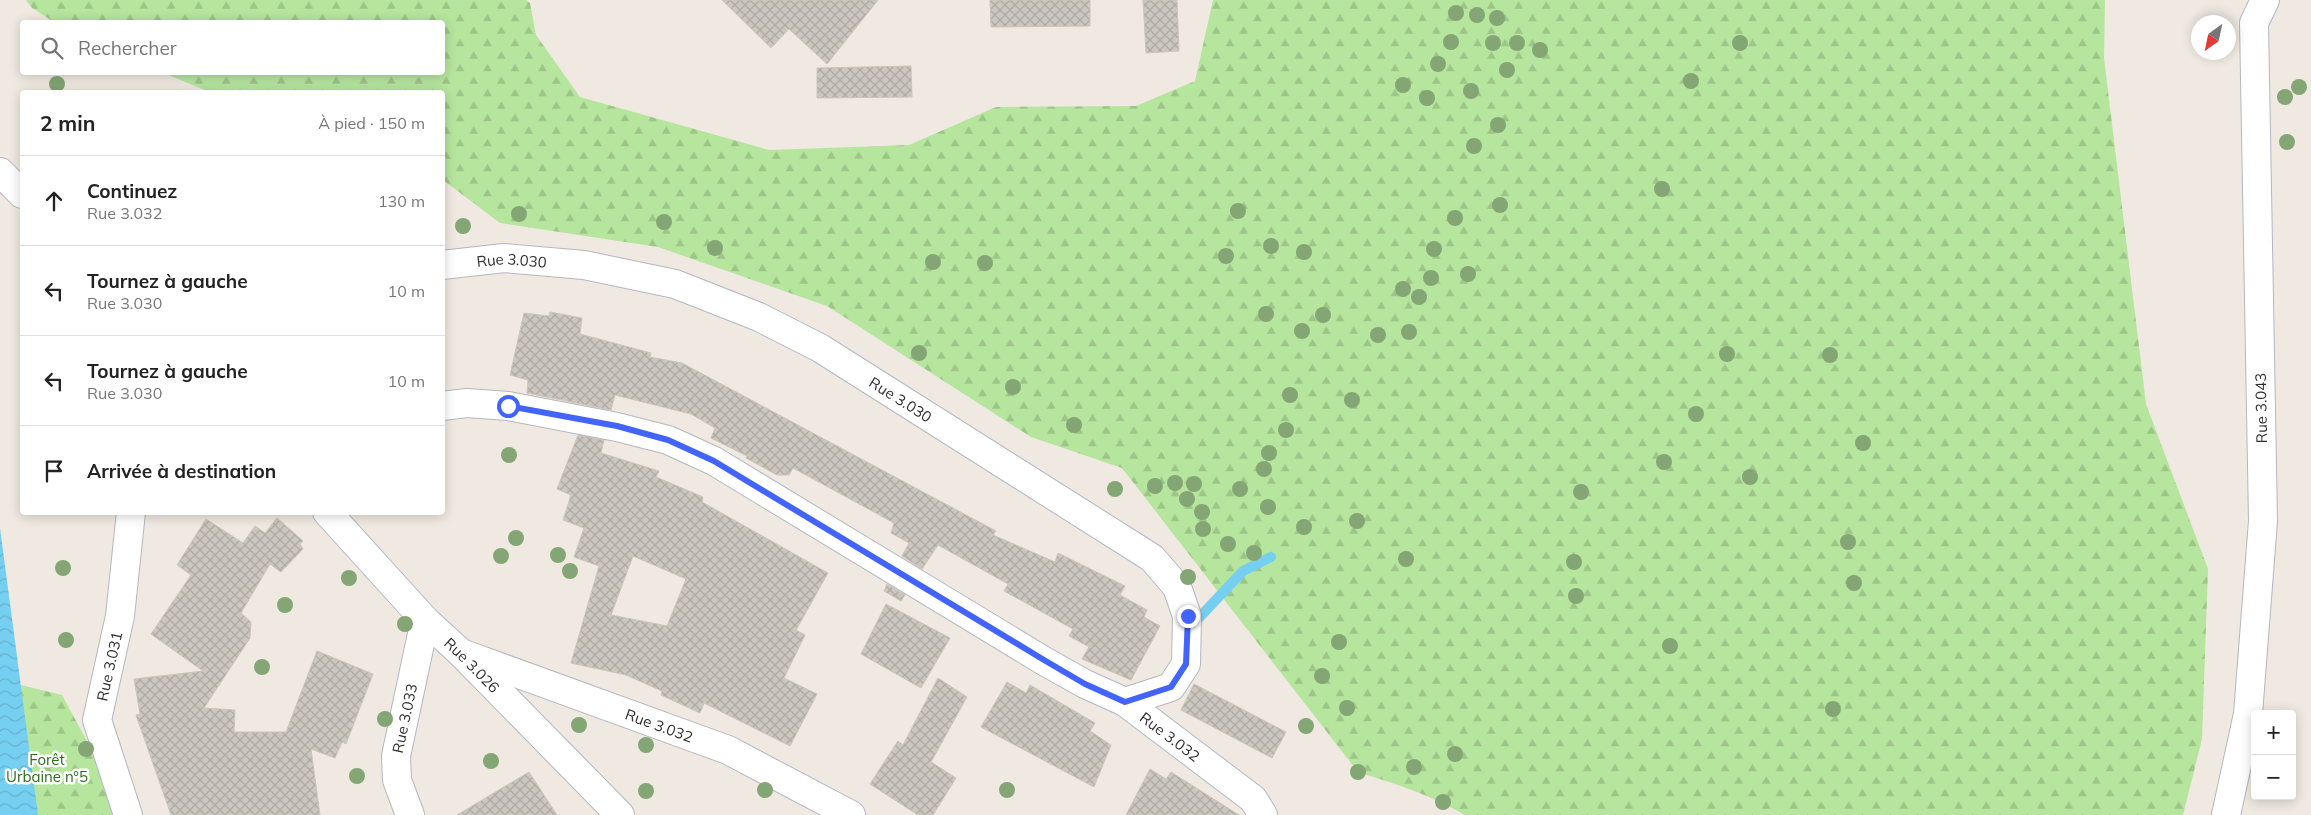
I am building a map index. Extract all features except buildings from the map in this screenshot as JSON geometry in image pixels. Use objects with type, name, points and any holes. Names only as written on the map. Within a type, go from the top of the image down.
[{"type":"street","name":"Rue 3.043","points":[[2226,815],[2248,714],[2262,521],[2254,23],[2265,0]]},
{"type":"street","points":[[0,172],[20,192]]},
{"type":"street","name":"Rue 3.030","points":[[445,265],[504,258],[584,265],[675,284],[758,317],[820,348],[1152,558],[1177,587],[1188,616],[1186,664],[1171,687],[1125,702]]},
{"type":"street","name":"Rue 3.032","points":[[445,406],[467,403],[508,406],[617,426],[668,440],[714,461],[1044,660],[1085,684],[1125,702],[1253,799],[1263,815]]},
{"type":"street","name":"Rue 3.031","points":[[128,815],[97,720],[120,616],[132,515]]},
{"type":"street","name":"Rue 3.026","points":[[330,515],[425,620],[461,653],[620,815]]},
{"type":"street","name":"Rue 3.033","points":[[410,815],[397,780],[396,756],[425,620]]},
{"type":"street","name":"Rue 3.032","points":[[461,653],[728,750],[851,815]]},
{"type":"green space","points":[[26,0],[526,0],[530,3],[536,35],[580,97],[769,150],[909,145],[996,107],[1136,106],[1195,81],[1213,0],[2105,0],[2104,58],[2146,404],[2208,569],[2202,739],[2183,815],[1465,815],[1426,796],[1358,772],[1122,468],[1031,437],[827,306],[658,247],[500,223],[445,182],[445,90],[204,90],[169,75],[445,75],[445,20],[51,20],[32,8]]},
{"type":"green space","name":"Forêt Urbaine n°5","points":[[0,680],[62,695],[127,815],[0,815]]},
{"type":"water","points":[[0,528],[38,815],[0,815]]},
{"type":"waterway","points":[[1196,621],[1243,571],[1271,557]]},
{"type":"route","points":[[508,406],[617,426],[668,440],[714,461],[1044,660],[1085,684],[1125,702],[1171,687],[1186,664],[1188,616]]}]
